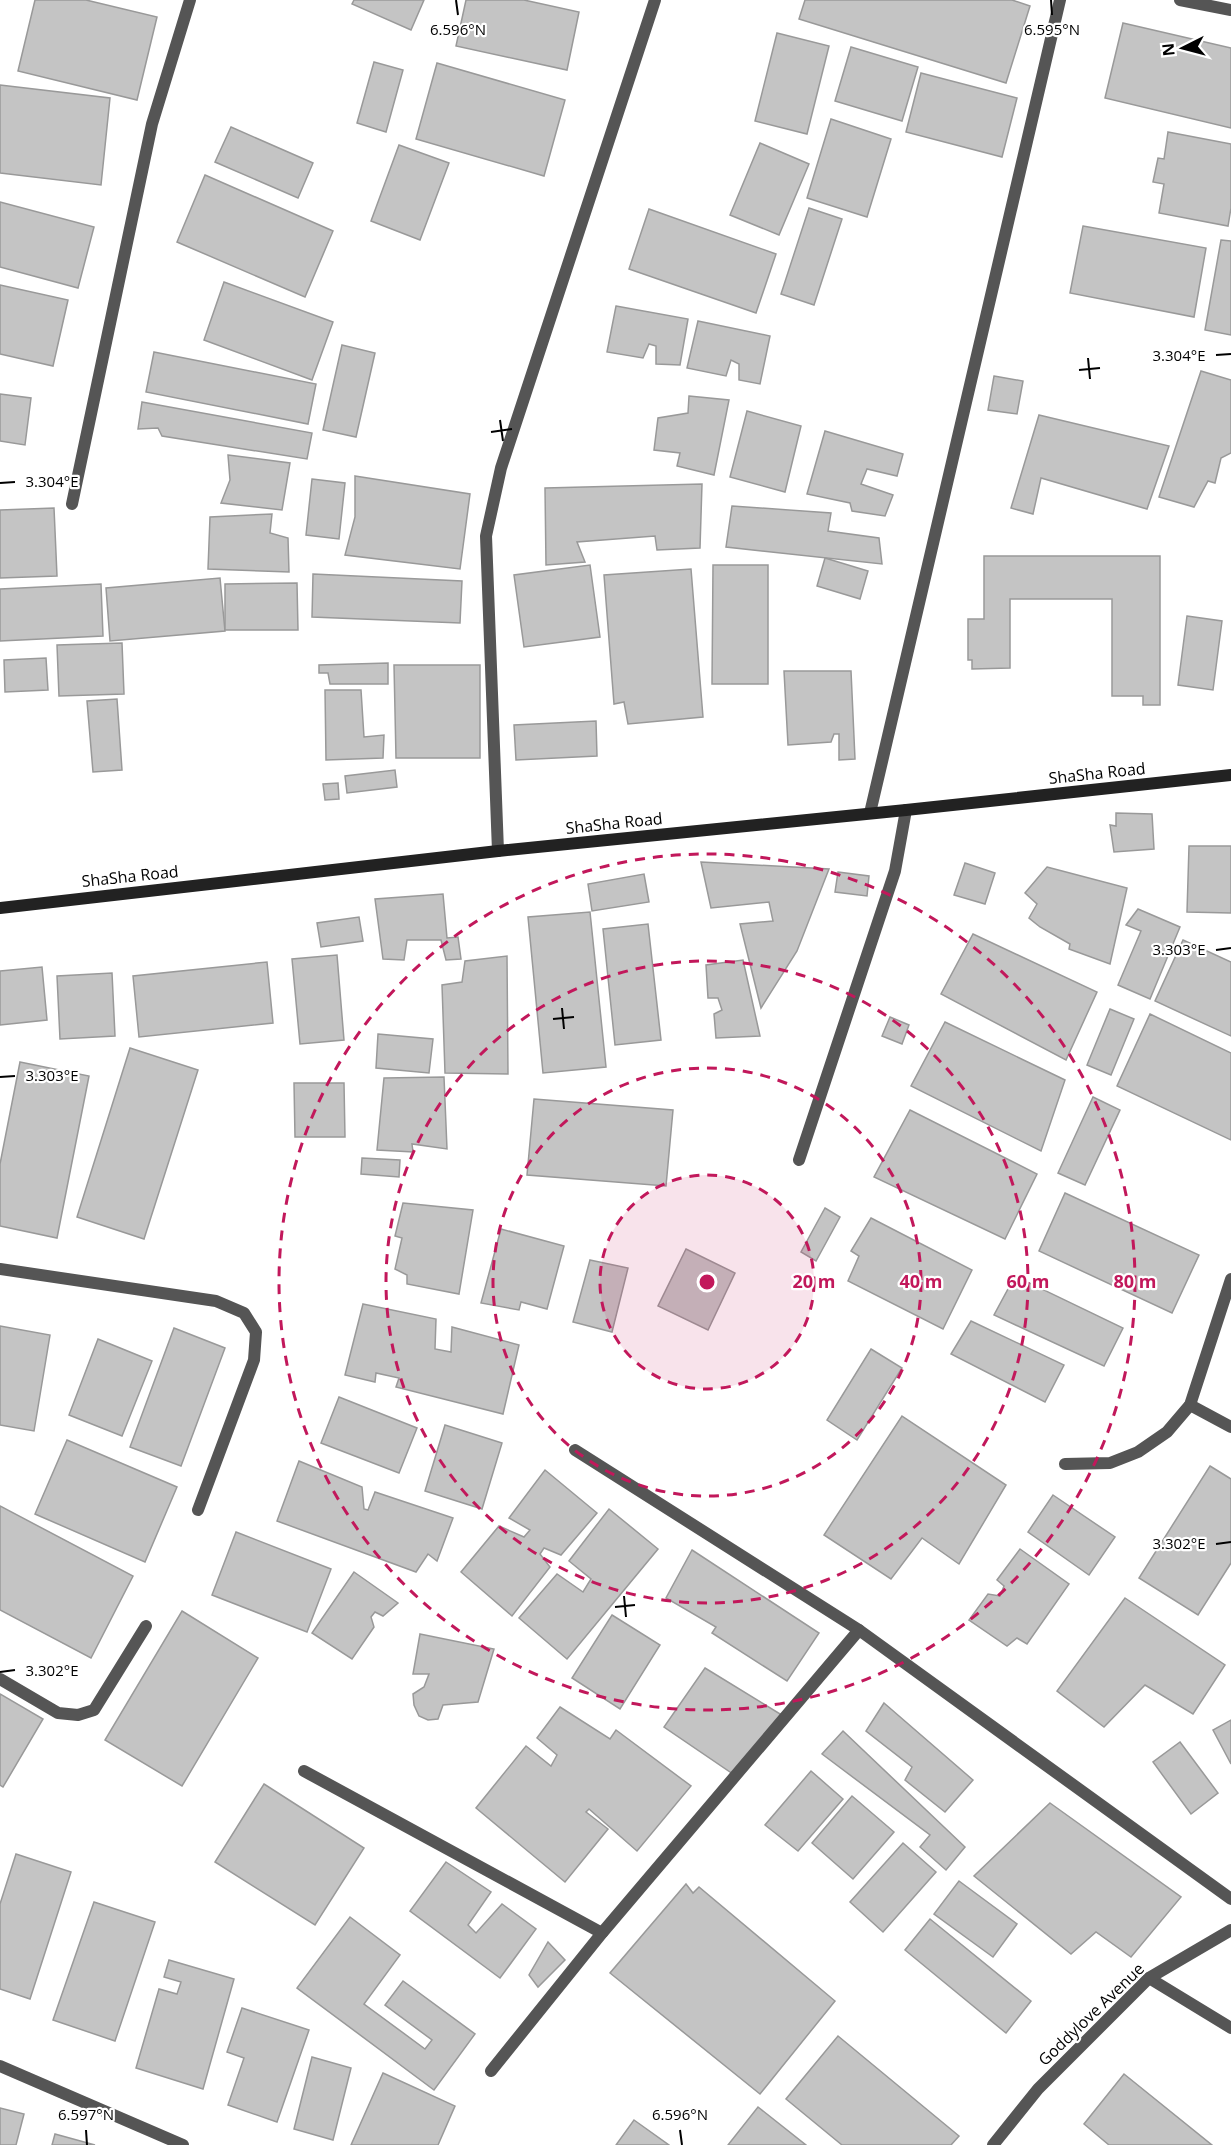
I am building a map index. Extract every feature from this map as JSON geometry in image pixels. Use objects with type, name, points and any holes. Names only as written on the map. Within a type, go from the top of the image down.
[{"type":"street","points":[[72,504],[152,124],[190,0]]},
{"type":"street","points":[[498,851],[486,536],[501,468],[655,0]]},
{"type":"street","points":[[870,813],[1060,0]]},
{"type":"street","points":[[1180,0],[1231,10]]},
{"type":"street","name":"ShaSha Road","points":[[0,908],[498,851],[1231,775]]},
{"type":"street","points":[[799,1160],[895,870],[906,810]]},
{"type":"street","points":[[0,1269],[216,1302],[244,1313],[256,1332],[254,1360],[198,1510]]},
{"type":"street","points":[[1065,1464],[1110,1463],[1138,1452],[1167,1432],[1190,1405],[1231,1279]]},
{"type":"street","points":[[1190,1405],[1231,1427]]},
{"type":"street","points":[[575,1450],[859,1630],[1231,1899]]},
{"type":"street","points":[[0,1679],[58,1713],[78,1715],[94,1710],[146,1626]]},
{"type":"street","points":[[491,2071],[602,1933],[859,1630]]},
{"type":"street","points":[[304,1771],[602,1933]]},
{"type":"street","name":"Goddylove Avenue","points":[[993,2145],[1038,2089],[1149,1978],[1231,1930]]},
{"type":"street","points":[[1149,1978],[1231,2028]]},
{"type":"street","points":[[0,2066],[183,2145]]},
{"type":"building","points":[[35,0],[86,0],[157,17],[137,100],[18,71]]},
{"type":"building","points":[[354,0],[424,0],[411,30],[352,4]]},
{"type":"building","points":[[466,0],[524,0],[579,12],[567,70],[456,46]]},
{"type":"building","points":[[805,0],[1012,0],[1030,6],[1006,83],[799,19]]},
{"type":"building","points":[[1123,23],[1231,48],[1231,128],[1105,98]]},
{"type":"building","points":[[777,33],[829,46],[807,134],[755,121]]},
{"type":"building","points":[[851,47],[918,67],[902,121],[835,101]]},
{"type":"building","points":[[374,62],[403,70],[386,132],[357,123]]},
{"type":"building","points":[[437,63],[565,100],[544,176],[416,139]]},
{"type":"building","points":[[921,73],[1017,98],[1002,157],[906,132]]},
{"type":"building","points":[[0,85],[110,98],[101,185],[0,173]]},
{"type":"building","points":[[831,119],[891,139],[867,217],[807,198]]},
{"type":"building","points":[[231,127],[313,163],[298,198],[215,162]]},
{"type":"building","points":[[1168,132],[1231,144],[1231,208],[1228,226],[1159,213],[1164,184],[1153,182],[1158,158],[1164,159]]},
{"type":"building","points":[[760,143],[809,164],[779,235],[730,215]]},
{"type":"building","points":[[399,145],[449,163],[420,240],[371,221]]},
{"type":"building","points":[[205,175],[333,231],[305,297],[177,242]]},
{"type":"building","points":[[0,202],[94,227],[78,288],[0,267]]},
{"type":"building","points":[[809,208],[842,219],[814,305],[781,294]]},
{"type":"building","points":[[649,209],[776,254],[756,313],[629,269]]},
{"type":"building","points":[[1083,226],[1206,248],[1194,317],[1070,293]]},
{"type":"building","points":[[1221,240],[1231,241],[1231,335],[1205,330]]},
{"type":"building","points":[[224,282],[333,322],[312,380],[204,340]]},
{"type":"building","points":[[0,285],[68,300],[53,366],[0,354]]},
{"type":"building","points":[[616,306],[688,319],[680,365],[656,364],[656,346],[649,344],[643,358],[607,352]]},
{"type":"building","points":[[698,321],[770,336],[760,384],[739,380],[739,364],[731,360],[726,376],[687,368]]},
{"type":"building","points":[[342,345],[375,353],[356,437],[323,430]]},
{"type":"building","points":[[154,352],[316,384],[308,424],[146,392]]},
{"type":"building","points":[[1201,371],[1231,380],[1231,453],[1221,458],[1215,483],[1208,481],[1194,507],[1159,497]]},
{"type":"building","points":[[994,376],[1023,381],[1017,414],[988,410]]},
{"type":"building","points":[[0,394],[31,398],[25,445],[0,441]]},
{"type":"building","points":[[689,396],[729,400],[714,475],[677,466],[680,453],[654,450],[658,418],[688,413]]},
{"type":"building","points":[[142,402],[312,433],[307,459],[162,436],[158,428],[138,429]]},
{"type":"building","points":[[747,411],[801,426],[785,492],[730,477]]},
{"type":"building","points":[[1039,415],[1169,446],[1147,509],[1041,478],[1033,514],[1011,508]]},
{"type":"building","points":[[825,431],[903,454],[897,476],[867,469],[861,484],[893,495],[885,516],[852,511],[850,503],[807,494]]},
{"type":"building","points":[[228,455],[290,463],[282,510],[221,503],[230,480]]},
{"type":"building","points":[[355,476],[470,494],[460,569],[345,555],[355,517]]},
{"type":"building","points":[[312,479],[345,483],[339,539],[306,535]]},
{"type":"building","points":[[702,484],[700,548],[657,550],[655,536],[577,542],[585,562],[546,565],[545,488]]},
{"type":"building","points":[[732,506],[831,513],[828,531],[879,538],[882,564],[726,547]]},
{"type":"building","points":[[54,508],[57,576],[0,578],[0,510]]},
{"type":"building","points":[[272,514],[270,533],[288,538],[289,572],[208,569],[210,517]]},
{"type":"building","points":[[984,556],[1160,556],[1160,705],[1143,705],[1143,696],[1112,696],[1112,599],[1010,599],[1010,668],[972,669],[972,660],[968,660],[968,619],[984,619]]},
{"type":"building","points":[[825,558],[868,571],[860,599],[817,586]]},
{"type":"building","points":[[590,565],[600,637],[524,647],[514,575]]},
{"type":"building","points":[[713,565],[768,565],[768,684],[712,684]]},
{"type":"building","points":[[691,569],[703,717],[628,724],[624,702],[614,704],[604,575]]},
{"type":"building","points":[[313,574],[462,581],[460,623],[312,617]]},
{"type":"building","points":[[220,578],[225,631],[110,641],[106,588]]},
{"type":"building","points":[[297,583],[298,630],[225,630],[225,584]]},
{"type":"building","points":[[101,584],[103,636],[0,641],[0,589]]},
{"type":"building","points":[[1187,616],[1222,621],[1213,690],[1178,685]]},
{"type":"building","points":[[122,643],[124,694],[59,696],[57,645]]},
{"type":"building","points":[[46,658],[48,690],[5,692],[4,660]]},
{"type":"building","points":[[388,663],[388,684],[330,684],[328,673],[319,673],[319,665]]},
{"type":"building","points":[[394,665],[480,665],[480,758],[396,758]]},
{"type":"building","points":[[784,671],[851,671],[855,759],[839,760],[839,734],[834,734],[831,742],[788,745]]},
{"type":"building","points":[[325,690],[361,690],[364,737],[384,735],[383,758],[326,760]]},
{"type":"building","points":[[117,699],[122,770],[93,772],[87,701]]},
{"type":"building","points":[[596,721],[597,756],[516,760],[514,725]]},
{"type":"building","points":[[395,770],[397,787],[347,793],[345,776]]},
{"type":"building","points":[[338,783],[339,799],[325,800],[323,784]]},
{"type":"building","points":[[1116,813],[1152,814],[1154,849],[1114,852],[1110,825],[1116,826]]},
{"type":"building","points":[[1189,846],[1231,846],[1231,913],[1187,912]]},
{"type":"building","points":[[701,862],[829,869],[797,951],[761,1008],[740,924],[773,921],[769,902],[711,908]]},
{"type":"building","points":[[965,863],[995,873],[985,904],[954,895]]},
{"type":"building","points":[[1047,867],[1127,888],[1110,964],[1069,949],[1070,944],[1029,918],[1037,904],[1025,893]]},
{"type":"building","points":[[838,872],[869,876],[867,896],[835,892]]},
{"type":"building","points":[[644,874],[649,902],[592,911],[588,884]]},
{"type":"building","points":[[443,894],[447,938],[458,937],[461,959],[446,960],[441,940],[407,940],[404,960],[383,959],[375,899]]},
{"type":"building","points":[[1138,909],[1180,927],[1150,999],[1118,985],[1141,931],[1126,925]]},
{"type":"building","points":[[590,912],[606,1067],[543,1073],[528,917]]},
{"type":"building","points":[[359,917],[363,941],[321,947],[317,923]]},
{"type":"building","points":[[648,924],[661,1040],[615,1045],[603,929]]},
{"type":"building","points":[[973,934],[1097,992],[1066,1060],[941,994]]},
{"type":"building","points":[[1183,940],[1231,962],[1231,1036],[1155,1001]]},
{"type":"building","points":[[337,955],[344,1040],[300,1044],[292,959]]},
{"type":"building","points":[[507,956],[508,1074],[445,1073],[442,985],[462,982],[465,961]]},
{"type":"building","points":[[743,960],[760,1036],[716,1038],[714,1014],[722,1010],[718,998],[708,998],[706,965]]},
{"type":"building","points":[[267,962],[273,1023],[139,1037],[133,976]]},
{"type":"building","points":[[42,967],[47,1020],[0,1025],[0,971]]},
{"type":"building","points":[[112,973],[115,1036],[60,1039],[57,976]]},
{"type":"building","points":[[1110,1009],[1134,1019],[1111,1075],[1087,1065]]},
{"type":"building","points":[[1150,1014],[1231,1053],[1231,1140],[1117,1086]]},
{"type":"building","points":[[890,1017],[909,1025],[902,1044],[882,1036]]},
{"type":"building","points":[[945,1022],[1065,1080],[1041,1151],[911,1086]]},
{"type":"building","points":[[378,1034],[433,1039],[429,1073],[376,1068]]},
{"type":"building","points":[[130,1048],[198,1070],[144,1239],[77,1217]]},
{"type":"building","points":[[20,1062],[89,1076],[57,1238],[0,1226],[0,1164]]},
{"type":"building","points":[[444,1077],[447,1149],[412,1144],[413,1152],[377,1150],[384,1078]]},
{"type":"building","points":[[294,1083],[344,1083],[345,1137],[295,1137]]},
{"type":"building","points":[[1093,1097],[1120,1110],[1085,1185],[1058,1173]]},
{"type":"building","points":[[534,1099],[673,1110],[666,1186],[527,1175]]},
{"type":"building","points":[[910,1110],[1037,1174],[1005,1239],[874,1177]]},
{"type":"building","points":[[362,1158],[400,1160],[399,1177],[361,1174]]},
{"type":"building","points":[[1065,1193],[1199,1255],[1172,1313],[1039,1251]]},
{"type":"building","points":[[403,1203],[473,1210],[459,1294],[407,1284],[407,1275],[395,1269],[402,1238],[395,1236]]},
{"type":"building","points":[[825,1208],[840,1217],[816,1261],[801,1252]]},
{"type":"building","points":[[871,1218],[972,1270],[943,1329],[848,1281],[859,1256],[851,1251]]},
{"type":"building","points":[[501,1229],[564,1246],[547,1309],[521,1302],[519,1310],[481,1303]]},
{"type":"building","points":[[686,1249],[735,1273],[708,1330],[658,1306]]},
{"type":"building","points":[[590,1260],[628,1268],[612,1332],[573,1322]]},
{"type":"building","points":[[1015,1276],[1123,1328],[1104,1366],[994,1315]]},
{"type":"building","points":[[363,1304],[436,1319],[435,1349],[451,1352],[452,1327],[519,1345],[503,1414],[396,1387],[399,1378],[376,1373],[375,1382],[345,1375]]},
{"type":"building","points":[[971,1321],[1064,1365],[1045,1402],[951,1354]]},
{"type":"building","points":[[0,1326],[50,1335],[34,1431],[0,1425]]},
{"type":"building","points":[[174,1328],[225,1348],[181,1466],[130,1447]]},
{"type":"building","points":[[98,1339],[152,1361],[122,1436],[69,1415]]},
{"type":"building","points":[[871,1349],[902,1368],[857,1440],[827,1420]]},
{"type":"building","points":[[339,1397],[417,1428],[399,1473],[321,1443]]},
{"type":"building","points":[[902,1416],[1006,1485],[959,1564],[922,1538],[891,1579],[824,1535]]},
{"type":"building","points":[[445,1425],[502,1443],[482,1509],[425,1491]]},
{"type":"building","points":[[67,1440],[177,1487],[145,1562],[35,1514]]},
{"type":"building","points":[[299,1461],[362,1487],[364,1509],[368,1510],[375,1492],[453,1518],[437,1561],[428,1554],[416,1572],[277,1521]]},
{"type":"building","points":[[1210,1466],[1231,1479],[1231,1563],[1198,1615],[1139,1578]]},
{"type":"building","points":[[545,1470],[597,1513],[561,1555],[544,1548],[540,1554],[550,1567],[512,1616],[461,1572],[499,1526],[524,1537],[530,1530],[509,1518]]},
{"type":"building","points":[[1053,1495],[1115,1537],[1089,1575],[1028,1532]]},
{"type":"building","points":[[0,1506],[133,1576],[91,1658],[0,1610]]},
{"type":"building","points":[[609,1509],[658,1549],[567,1659],[519,1618],[557,1574],[583,1592],[591,1579],[569,1561]]},
{"type":"building","points":[[236,1532],[331,1569],[307,1632],[212,1595]]},
{"type":"building","points":[[1020,1549],[1069,1584],[1027,1644],[1017,1638],[1007,1646],[969,1620],[988,1594],[1000,1596],[1004,1586],[997,1580]]},
{"type":"building","points":[[692,1550],[819,1633],[787,1681],[712,1633],[716,1627],[666,1598]]},
{"type":"building","points":[[354,1572],[398,1603],[383,1616],[375,1612],[371,1617],[374,1627],[352,1659],[312,1633]]},
{"type":"building","points":[[1125,1598],[1225,1665],[1193,1714],[1145,1685],[1104,1727],[1057,1691]]},
{"type":"building","points":[[182,1611],[258,1658],[182,1786],[105,1740]]},
{"type":"building","points":[[612,1615],[660,1645],[620,1709],[572,1678]]},
{"type":"building","points":[[420,1634],[494,1649],[478,1702],[443,1705],[438,1719],[428,1720],[419,1716],[414,1705],[413,1694],[424,1687],[429,1674],[413,1674]]},
{"type":"building","points":[[705,1668],[785,1717],[733,1774],[664,1727]]},
{"type":"building","points":[[0,1694],[43,1719],[3,1787],[0,1785]]},
{"type":"building","points":[[884,1703],[973,1780],[945,1812],[905,1780],[912,1767],[866,1731]]},
{"type":"building","points":[[560,1707],[610,1739],[616,1730],[691,1786],[637,1851],[589,1809],[586,1812],[608,1829],[565,1882],[476,1808],[526,1746],[551,1766],[557,1755],[537,1738]]},
{"type":"building","points":[[1231,1720],[1231,1764],[1213,1730]]},
{"type":"building","points":[[843,1731],[965,1847],[946,1870],[920,1847],[930,1835],[822,1754]]},
{"type":"building","points":[[1180,1742],[1218,1793],[1191,1814],[1153,1762]]},
{"type":"building","points":[[811,1771],[843,1799],[798,1851],[765,1825]]},
{"type":"building","points":[[264,1784],[364,1848],[315,1925],[215,1862]]},
{"type":"building","points":[[852,1796],[894,1832],[853,1879],[812,1843]]},
{"type":"building","points":[[1050,1803],[1181,1897],[1131,1957],[1096,1932],[1071,1954],[974,1876]]},
{"type":"building","points":[[903,1843],[936,1872],[883,1932],[850,1902]]},
{"type":"building","points":[[16,1854],[71,1872],[30,1999],[0,1989],[0,1904]]},
{"type":"building","points":[[446,1862],[491,1892],[468,1925],[476,1933],[502,1904],[536,1929],[500,1978],[410,1911]]},
{"type":"building","points":[[959,1881],[1017,1924],[993,1957],[934,1914]]},
{"type":"building","points":[[686,1884],[693,1893],[699,1887],[835,2001],[760,2094],[610,1973]]},
{"type":"building","points":[[94,1902],[155,1922],[115,2041],[53,2020]]},
{"type":"building","points":[[350,1917],[400,1955],[364,2004],[425,2049],[432,2040],[385,2005],[403,1981],[475,2034],[434,2090],[297,1988]]},
{"type":"building","points":[[930,1919],[1031,2001],[1006,2033],[905,1950]]},
{"type":"building","points":[[548,1942],[565,1960],[538,1987],[529,1975]]},
{"type":"building","points":[[169,1960],[234,1979],[203,2089],[136,2068],[159,1989],[177,1994],[181,1982],[164,1977]]},
{"type":"building","points":[[242,2008],[309,2030],[277,2122],[228,2105],[244,2058],[227,2052]]},
{"type":"building","points":[[838,2036],[959,2136],[951,2145],[842,2145],[786,2099]]},
{"type":"building","points":[[312,2057],[351,2068],[333,2140],[294,2129]]},
{"type":"building","points":[[383,2073],[455,2106],[438,2145],[351,2145]]},
{"type":"building","points":[[1124,2074],[1212,2145],[1109,2145],[1084,2124]]},
{"type":"building","points":[[758,2107],[806,2145],[728,2145]]},
{"type":"building","points":[[0,2108],[24,2114],[16,2145],[0,2145]]},
{"type":"building","points":[[634,2120],[669,2145],[616,2145]]},
{"type":"building","points":[[55,2134],[95,2145],[52,2145]]}]
